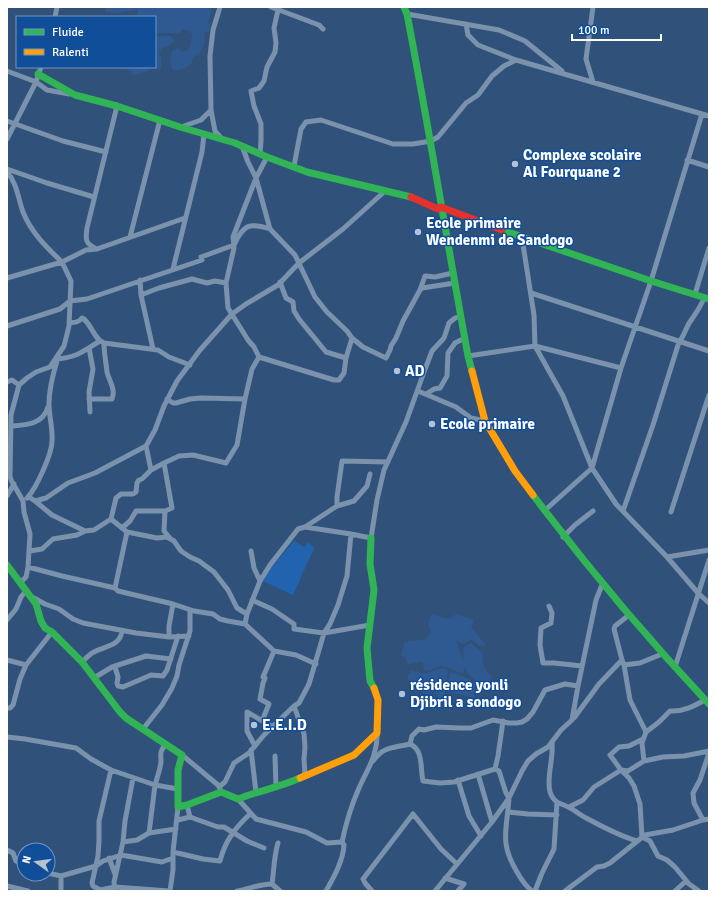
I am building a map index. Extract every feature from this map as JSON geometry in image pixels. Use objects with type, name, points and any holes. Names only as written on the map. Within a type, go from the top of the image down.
[{"type":"street","points":[[220,7],[214,30],[210,56],[211,110],[215,131],[222,139]]},
{"type":"street","points":[[271,7],[319,25],[322,29]]},
{"type":"street","points":[[404,7],[407,14],[431,141],[441,207],[468,356],[485,421],[515,471],[564,537],[602,585],[662,654],[707,702],[679,712],[670,711],[660,722],[646,732],[642,747],[644,761]]},
{"type":"street","points":[[593,7],[586,59],[593,82]]},
{"type":"street","points":[[260,154],[261,124],[254,106],[251,91],[259,88],[264,81],[267,67],[275,52],[276,43],[274,28],[278,10]]},
{"type":"street","points":[[407,14],[499,30],[525,41],[564,73]]},
{"type":"street","points":[[466,24],[468,35],[478,44],[516,60],[709,116]]},
{"type":"street","points":[[294,166],[301,129],[306,122],[321,120],[392,144],[413,144],[431,141],[438,137],[466,103],[478,95],[492,76],[504,66],[516,60]]},
{"type":"street","points":[[7,139],[36,82],[40,70],[75,95]]},
{"type":"street","points":[[7,71],[36,82],[47,90],[75,95],[117,106],[222,139],[307,172],[385,191],[408,195],[438,209],[441,207],[522,238],[707,298],[692,319],[679,342],[653,425],[623,511]]},
{"type":"street","points":[[97,249],[90,246],[86,240],[87,228],[117,106]]},
{"type":"street","points":[[180,127],[206,117],[211,110]]},
{"type":"street","points":[[544,511],[592,468],[621,368],[651,281],[702,114]]},
{"type":"street","points":[[130,237],[160,120]]},
{"type":"street","points":[[7,121],[63,141],[106,152]]},
{"type":"street","points":[[173,269],[202,152],[204,134]]},
{"type":"street","points":[[242,146],[256,178],[270,229],[289,248],[299,263],[315,297],[327,312],[347,331],[352,338],[363,347],[386,358],[403,321],[420,290],[425,276],[435,277],[453,273]]},
{"type":"street","points":[[234,245],[233,237],[256,178],[267,157]]},
{"type":"street","points":[[687,160],[709,167]]},
{"type":"street","points":[[7,170],[94,197]]},
{"type":"street","points":[[7,170],[16,187],[23,212],[29,225],[40,241],[62,262],[71,281],[69,322],[64,346],[58,358],[50,386],[49,404],[52,445],[44,469],[29,497],[23,500]]},
{"type":"street","points":[[35,501],[46,498],[68,483],[95,473],[146,446],[155,430],[176,382],[200,350],[232,314],[278,285],[299,263],[343,229],[385,191]]},
{"type":"street","points":[[7,278],[62,262],[86,250],[97,249],[185,218]]},
{"type":"street","points":[[270,229],[253,225],[242,230],[234,245],[226,283],[228,308],[259,357],[334,380],[339,380],[344,373],[346,358],[352,338]]},
{"type":"street","points":[[522,238],[534,315],[535,346],[563,396],[592,468],[616,504],[666,557],[698,594],[709,603]]},
{"type":"street","points":[[7,326],[60,309],[70,301],[87,299],[202,260],[201,257],[234,245]]},
{"type":"street","points":[[695,294],[709,248]]},
{"type":"street","points":[[141,295],[159,288],[192,279],[207,283],[215,281],[226,283]]},
{"type":"street","points":[[140,280],[141,295],[153,349]]},
{"type":"street","points":[[280,282],[286,298],[293,302],[294,310],[316,341],[326,352],[346,358]]},
{"type":"street","points":[[420,290],[422,288],[455,283]]},
{"type":"street","points":[[531,293],[709,351]]},
{"type":"street","points":[[373,761],[378,743],[378,700],[376,692],[370,681],[367,648],[374,590],[370,564],[371,538],[377,500],[384,470],[406,422],[432,351],[444,338],[449,323],[455,318],[461,316]]},
{"type":"street","points":[[69,322],[73,323],[82,318],[84,319],[102,342],[104,357],[112,383],[114,397],[112,399],[89,399]]},
{"type":"street","points":[[426,394],[434,389],[440,388],[447,376],[448,353],[455,343],[465,338]]},
{"type":"street","points":[[20,583],[26,577],[30,551],[30,534],[24,512],[23,500],[8,475],[12,426],[11,415],[19,385],[36,372],[50,367],[58,358],[71,358],[102,342],[153,349],[190,365]]},
{"type":"street","points":[[468,356],[535,346],[621,368]]},
{"type":"street","points":[[89,348],[93,369],[89,399],[90,412]]},
{"type":"street","points":[[30,551],[42,549],[53,539],[77,535],[85,531],[94,530],[111,519],[116,498],[121,494],[133,494],[136,492],[137,482],[139,480],[151,470],[179,456],[193,455],[226,463],[237,445],[252,369],[259,357]]},
{"type":"street","points":[[7,382],[12,380],[19,385]]},
{"type":"street","points":[[418,391],[456,407],[471,418],[485,421]]},
{"type":"street","points":[[671,512],[709,395]]},
{"type":"street","points":[[168,399],[173,403],[176,403],[201,398],[245,399]]},
{"type":"street","points":[[12,426],[35,423],[46,413],[49,404]]},
{"type":"street","points":[[146,446],[151,470]]},
{"type":"street","points":[[337,506],[342,461],[388,462]]},
{"type":"street","points":[[122,528],[130,521],[136,511],[165,511],[172,508],[164,463]]},
{"type":"street","points":[[245,624],[247,614],[260,581],[270,565],[298,529],[305,527],[337,506],[354,501],[367,486],[370,474]]},
{"type":"street","points":[[7,496],[14,484]]},
{"type":"street","points":[[29,497],[52,515],[85,531]]},
{"type":"street","points":[[165,511],[164,531],[170,539]]},
{"type":"street","points":[[564,537],[575,525],[593,511]]},
{"type":"street","points":[[111,519],[127,532],[157,538],[167,536],[181,551],[199,561],[214,572],[228,590],[237,608],[247,614]]},
{"type":"street","points":[[305,527],[371,538]]},
{"type":"street","points":[[115,588],[127,532]]},
{"type":"street","points":[[178,807],[187,806],[220,790],[234,763],[249,753],[294,706],[299,704],[309,684],[324,633],[333,618],[346,580],[351,534]]},
{"type":"street","points":[[666,557],[709,550]]},
{"type":"street","points":[[251,551],[254,568],[260,581]]},
{"type":"street","points":[[675,667],[709,560]]},
{"type":"street","points":[[7,565],[36,604],[41,621],[45,628],[52,632],[82,662],[105,694],[126,718],[182,755],[218,785],[220,790],[238,799],[256,819],[306,832],[327,843],[342,842]]},
{"type":"street","points":[[28,567],[115,588],[118,591],[173,604],[204,614],[213,614],[220,619],[245,624],[274,651],[296,655],[316,664]]},
{"type":"street","points":[[572,720],[596,600],[602,585]]},
{"type":"street","points":[[7,620],[16,609],[21,597],[28,593]]},
{"type":"street","points":[[28,593],[41,602],[59,609],[73,619],[83,623],[122,631],[169,637],[189,636]]},
{"type":"street","points":[[252,600],[272,609],[294,624],[294,629],[324,633],[370,626]]},
{"type":"street","points":[[169,637],[169,626],[173,604]]},
{"type":"street","points":[[549,606],[552,613],[551,623],[541,628],[540,645],[543,663],[582,666]]},
{"type":"street","points":[[144,729],[162,705],[177,676],[179,665],[189,636],[190,610]]},
{"type":"street","points":[[629,615],[615,626],[614,629],[623,663],[630,700],[646,732]]},
{"type":"street","points":[[82,662],[92,653],[116,643],[121,636],[122,631]]},
{"type":"street","points":[[7,708],[10,708],[13,705],[20,679],[26,665],[52,632]]},
{"type":"street","points":[[115,667],[118,678],[118,686],[123,687],[151,675],[163,676],[167,670],[178,636]]},
{"type":"street","points":[[262,721],[269,704],[260,699],[261,689],[265,678],[263,677],[274,651]]},
{"type":"street","points":[[435,891],[492,822],[509,798],[528,762],[536,754],[546,749],[561,730],[572,720],[599,684],[623,663],[640,663],[662,654]]},
{"type":"street","points":[[94,678],[124,662],[146,656],[170,659]]},
{"type":"street","points":[[7,660],[26,665]]},
{"type":"street","points":[[410,744],[412,736],[419,729],[424,730],[436,727],[471,728],[493,720],[517,723],[527,719],[537,706],[545,690],[565,684],[578,686]]},
{"type":"street","points":[[294,706],[304,734],[305,776]]},
{"type":"street","points":[[256,792],[253,748],[247,731],[247,712],[273,727]]},
{"type":"street","points":[[495,769],[503,721]]},
{"type":"street","points":[[238,799],[242,796],[276,787],[305,776],[354,755],[377,733]]},
{"type":"street","points":[[7,737],[76,748],[91,759],[111,770],[155,785],[178,789]]},
{"type":"street","points":[[642,837],[640,804],[634,786],[610,755],[619,747],[629,746],[643,739]]},
{"type":"street","points":[[552,742],[553,750],[549,782],[552,796],[557,802],[569,807],[616,834],[637,841]]},
{"type":"street","points":[[149,833],[155,785],[161,760],[160,755],[166,744]]},
{"type":"street","points":[[326,891],[333,880],[342,856],[344,845],[342,842],[352,805],[373,761],[379,752],[385,749],[410,744],[417,749],[421,761],[421,775],[423,781],[440,783],[458,780],[495,769]]},
{"type":"street","points":[[569,807],[583,800],[594,787],[621,770],[628,771],[644,761],[662,757],[709,752],[700,780],[693,793],[694,803],[703,820]]},
{"type":"street","points":[[111,770],[99,821],[99,841],[92,884],[100,890],[115,889],[170,891],[174,870],[173,855],[178,820],[178,770],[182,755]]},
{"type":"street","points":[[275,756],[276,787]]},
{"type":"street","points":[[495,769],[499,771],[506,794],[509,798],[505,838],[507,854],[521,879],[527,887],[534,891],[554,849],[557,802]]},
{"type":"street","points":[[478,774],[492,822]]},
{"type":"street","points":[[115,876],[124,842],[125,821],[133,778]]},
{"type":"street","points":[[458,780],[469,816],[481,836]]},
{"type":"street","points":[[187,806],[190,818]]},
{"type":"street","points":[[508,812],[557,815]]},
{"type":"street","points":[[56,875],[61,876],[96,866],[110,858],[121,855],[162,862],[173,855],[220,861],[224,848],[232,833],[250,814]]},
{"type":"street","points":[[372,891],[364,883],[363,879],[413,814],[441,849],[458,864]]},
{"type":"street","points":[[178,820],[190,818],[218,827],[224,827],[232,833],[264,848]]},
{"type":"street","points":[[565,891],[598,867],[610,863],[632,847],[642,837],[681,828],[709,819]]},
{"type":"street","points":[[124,842],[137,840],[149,833],[176,829]]},
{"type":"street","points":[[642,837],[650,841],[658,856],[675,867],[686,881],[699,891]]},
{"type":"street","points":[[272,884],[275,855],[278,843]]},
{"type":"street","points":[[7,850],[13,853],[16,861]]},
{"type":"street","points":[[110,858],[115,876],[115,889]]},
{"type":"street","points":[[61,876],[61,891]]},
{"type":"street","points":[[445,878],[464,884],[458,891]]},
{"type":"street","points":[[675,891],[686,881]]},
{"type":"street","points":[[237,891],[266,884],[272,884],[280,891]]},
{"type":"street","points":[[7,886],[28,891]]},
{"type":"shaded area","points":[[105,7],[210,7],[212,12],[208,22],[211,26],[209,31],[204,32],[205,41],[198,56],[195,55],[192,59],[192,63],[183,69],[173,70],[170,62],[172,51],[178,48],[183,52],[186,51],[191,42],[192,34],[188,30],[182,29],[180,33],[156,33],[156,16],[135,16],[138,13],[138,9],[118,13],[106,12]]},
{"type":"shaded area","points":[[156,36],[170,36],[174,40],[172,44],[162,48],[159,55],[161,57],[161,67],[159,70],[156,68]]},
{"type":"shaded area","points":[[125,68],[150,68],[148,71],[134,75]]},
{"type":"shaded area","points":[[294,541],[304,547],[308,542],[314,548],[293,595],[261,580]]},
{"type":"shaded area","points":[[432,614],[447,619],[456,614],[474,620],[471,627],[486,645],[480,646],[472,640],[462,644],[456,640],[463,661],[464,647],[471,643],[482,653],[484,668],[492,678],[485,684],[473,678],[465,667],[463,673],[443,666],[425,670],[422,662],[408,664],[406,658],[401,655],[405,642],[426,639],[431,632],[428,623]]},
{"type":"shaded area","points":[[444,668],[448,671],[444,700],[442,701],[433,691],[429,695],[413,688],[407,677],[412,670],[425,673]]},
{"type":"shaded area","points":[[450,672],[477,683],[473,698],[447,692]]},
{"type":"traffic: fast","points":[[404,7],[407,14],[460,313],[472,371]]},
{"type":"traffic: fast","points":[[38,74],[75,95],[117,106],[235,143],[307,172],[411,197]]},
{"type":"traffic: fast","points":[[502,230],[651,281],[709,299]]},
{"type":"traffic: fast","points":[[533,495],[618,602],[709,704]]},
{"type":"traffic: fast","points":[[371,538],[370,564],[374,590],[367,648],[370,681],[374,688]]},
{"type":"traffic: fast","points":[[7,565],[36,604],[41,621],[45,628],[52,632],[82,662],[120,712],[126,718],[182,755],[178,770],[178,807],[221,792],[238,799],[300,778]]},
{"type":"traffic: slow","points":[[472,371],[485,421],[515,471],[533,495]]},
{"type":"traffic: slow","points":[[300,778],[354,755],[377,733],[378,700],[374,688]]},
{"type":"traffic: jam","points":[[411,197],[438,209],[441,207],[502,230]]},
{"type":"place","name":"Complexe scolaire Al Fourquane 2","points":[[515,164]]},
{"type":"place","name":"Ecole primaire Wendenmi de Sandogo","points":[[418,232]]},
{"type":"place","name":"AD","points":[[397,371]]},
{"type":"place","name":"Ecole primaire","points":[[432,424]]},
{"type":"place","name":"résidence yonli Djibril a sondogo","points":[[402,694]]},
{"type":"place","name":"E.E.I.D","points":[[254,725]]}]
